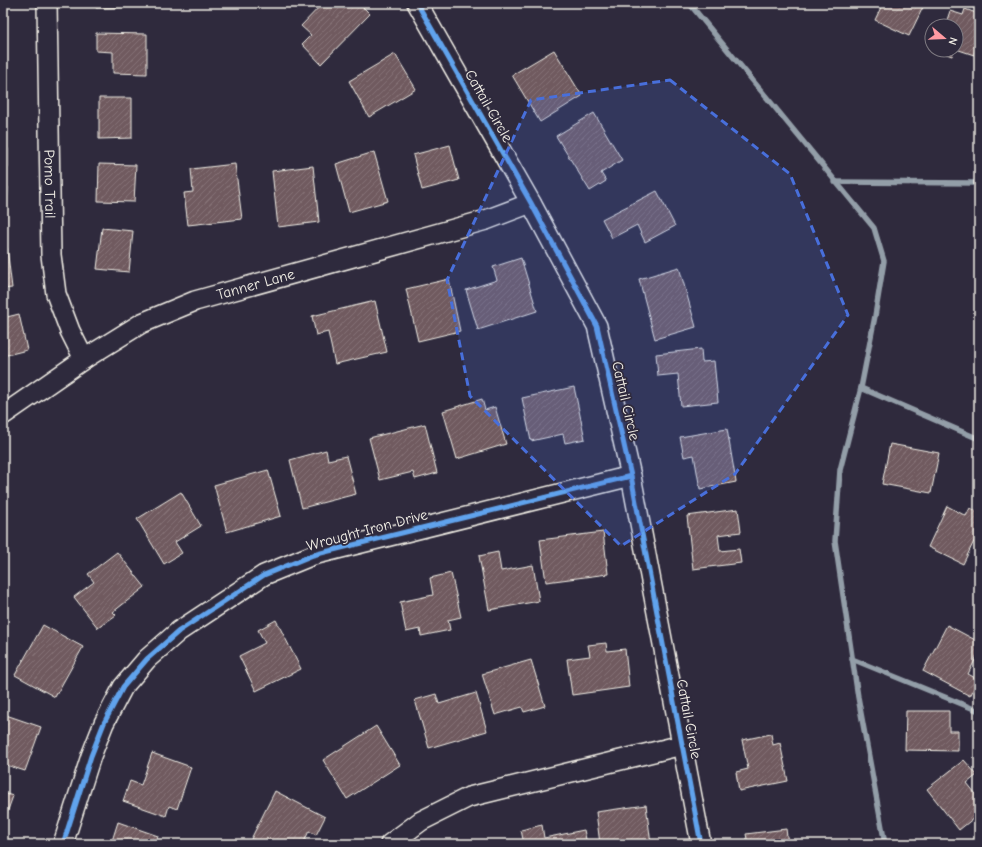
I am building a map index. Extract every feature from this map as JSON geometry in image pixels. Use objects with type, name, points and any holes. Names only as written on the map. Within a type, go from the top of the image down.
[{"type":"street","name":"Pomo Trail","points":[[47,3],[51,255],[56,294],[70,331],[84,359]]},
{"type":"street","name":"Cattail Circle","points":[[417,3],[531,204],[597,326],[631,476],[701,844]]},
{"type":"street","name":"Tanner Lane","points":[[3,415],[84,359],[142,323],[195,301],[486,220],[531,204]]},
{"type":"street","name":"Wrought Iron Drive","points":[[62,844],[91,756],[104,723],[123,687],[148,658],[179,631],[264,575],[312,555],[631,476]]},
{"type":"street","points":[[390,844],[421,821],[470,797],[682,745]]},
{"type":"highlighted area","points":[[670,80],[790,174],[848,315],[735,474],[621,546],[470,396],[447,280],[531,100]]},
{"type":"building","points":[[96,3],[133,3],[133,7],[96,8]]},
{"type":"building","points":[[323,3],[359,3],[370,14],[321,64],[302,44],[311,35],[301,26]]},
{"type":"building","points":[[883,3],[925,3],[909,36],[875,20]]},
{"type":"building","points":[[965,9],[979,14],[979,40],[974,55],[964,52],[964,18],[948,18],[950,11],[963,15]]},
{"type":"building","points":[[3,13],[7,13],[5,53],[3,52]]},
{"type":"building","points":[[96,33],[147,34],[147,74],[113,73],[113,52],[96,51]]},
{"type":"building","points":[[554,50],[582,96],[540,122],[512,75]]},
{"type":"building","points":[[395,54],[416,89],[369,117],[349,81]]},
{"type":"building","points":[[99,98],[132,98],[132,138],[99,139]]},
{"type":"building","points":[[594,113],[622,160],[601,173],[606,181],[590,191],[556,136]]},
{"type":"building","points":[[450,145],[459,180],[422,190],[413,155]]},
{"type":"building","points":[[3,149],[8,149],[8,167],[3,167]]},
{"type":"building","points":[[374,152],[388,201],[349,212],[336,164]]},
{"type":"building","points":[[99,164],[136,165],[134,202],[98,201]]},
{"type":"building","points":[[235,164],[242,219],[188,225],[184,193],[193,192],[191,169]]},
{"type":"building","points":[[313,166],[319,222],[278,227],[272,171]]},
{"type":"building","points":[[3,187],[8,187],[6,228],[3,228]]},
{"type":"building","points":[[657,191],[675,226],[645,242],[637,225],[612,238],[602,219]]},
{"type":"building","points":[[102,228],[133,231],[129,272],[97,269]]},
{"type":"building","points":[[3,248],[7,248],[12,288],[3,289]]},
{"type":"building","points":[[521,258],[537,311],[478,330],[466,290],[497,280],[493,267]]},
{"type":"building","points":[[679,267],[696,327],[655,339],[639,279]]},
{"type":"building","points":[[449,279],[460,331],[418,341],[406,289]]},
{"type":"building","points":[[375,301],[387,352],[335,364],[328,332],[316,335],[312,316]]},
{"type":"building","points":[[19,314],[27,350],[3,356],[3,318]]},
{"type":"building","points":[[701,349],[702,362],[714,361],[718,402],[681,406],[678,374],[658,376],[656,354]]},
{"type":"building","points":[[574,387],[585,439],[565,443],[563,434],[531,441],[522,398]]},
{"type":"building","points":[[482,399],[485,410],[495,407],[506,444],[457,459],[443,411]]},
{"type":"building","points":[[425,424],[437,473],[415,479],[413,472],[380,480],[369,438]]},
{"type":"building","points":[[727,429],[736,482],[700,489],[694,455],[684,457],[680,437]]},
{"type":"building","points":[[890,444],[939,453],[931,493],[882,484]]},
{"type":"building","points":[[326,450],[328,460],[346,456],[356,494],[302,508],[290,460]]},
{"type":"building","points":[[268,470],[281,516],[227,532],[214,485]]},
{"type":"building","points":[[181,492],[201,526],[175,542],[182,553],[164,564],[137,519]]},
{"type":"building","points":[[947,506],[966,516],[970,508],[979,512],[979,531],[963,564],[928,547]]},
{"type":"building","points":[[738,509],[741,532],[718,535],[720,551],[739,549],[741,563],[693,569],[687,516]]},
{"type":"building","points":[[603,532],[608,574],[546,582],[540,540]]},
{"type":"building","points":[[117,552],[145,587],[113,612],[116,615],[98,628],[74,597],[94,582],[88,574]]},
{"type":"building","points":[[498,552],[501,571],[533,565],[539,601],[489,610],[479,556]]},
{"type":"building","points":[[451,573],[461,617],[448,620],[450,630],[421,636],[420,629],[406,632],[400,602],[433,595],[430,578]]},
{"type":"building","points":[[276,620],[301,669],[256,691],[239,656],[265,643],[258,630]]},
{"type":"building","points":[[43,625],[83,647],[55,697],[15,675]]},
{"type":"building","points":[[947,625],[979,642],[979,652],[968,674],[979,680],[970,696],[923,671]]},
{"type":"building","points":[[606,643],[607,651],[625,649],[629,687],[572,695],[567,659],[590,656],[588,645]]},
{"type":"building","points":[[531,660],[545,706],[524,712],[522,707],[495,715],[482,674]]},
{"type":"building","points":[[476,693],[487,731],[429,748],[415,700],[436,694],[439,704]]},
{"type":"building","points":[[906,711],[949,711],[949,731],[958,731],[958,751],[905,750]]},
{"type":"building","points":[[3,714],[41,727],[25,771],[3,764]]},
{"type":"building","points":[[376,726],[400,765],[347,799],[323,760]]},
{"type":"building","points":[[771,734],[773,745],[780,743],[788,781],[739,791],[736,772],[748,769],[742,740]]},
{"type":"building","points":[[152,753],[191,767],[177,809],[169,806],[166,816],[123,801],[130,781],[141,785]]},
{"type":"building","points":[[964,760],[977,775],[967,783],[979,798],[979,814],[959,830],[927,789]]},
{"type":"building","points":[[275,791],[325,817],[316,835],[309,831],[303,844],[262,844],[251,839]]},
{"type":"building","points":[[3,793],[13,796],[3,824]]},
{"type":"building","points":[[646,805],[651,844],[600,844],[596,812]]},
{"type":"building","points":[[118,822],[158,836],[155,844],[111,844]]},
{"type":"building","points":[[542,825],[544,838],[584,830],[587,844],[524,844],[521,830]]},
{"type":"building","points":[[786,829],[788,844],[748,844],[746,834]]},
{"type":"waterway","points":[[689,3],[874,228],[884,261],[861,388],[840,470],[835,541],[858,697],[885,844]]},
{"type":"waterway","points":[[834,182],[979,183]]},
{"type":"waterway","points":[[861,388],[979,439]]},
{"type":"waterway","points":[[852,659],[979,711]]},
{"type":"cycle path","points":[[417,3],[531,203],[597,326],[631,476],[701,844]]},
{"type":"cycle path","points":[[63,844],[91,756],[104,723],[123,687],[147,659],[179,631],[264,575],[313,555],[631,476]]}]
